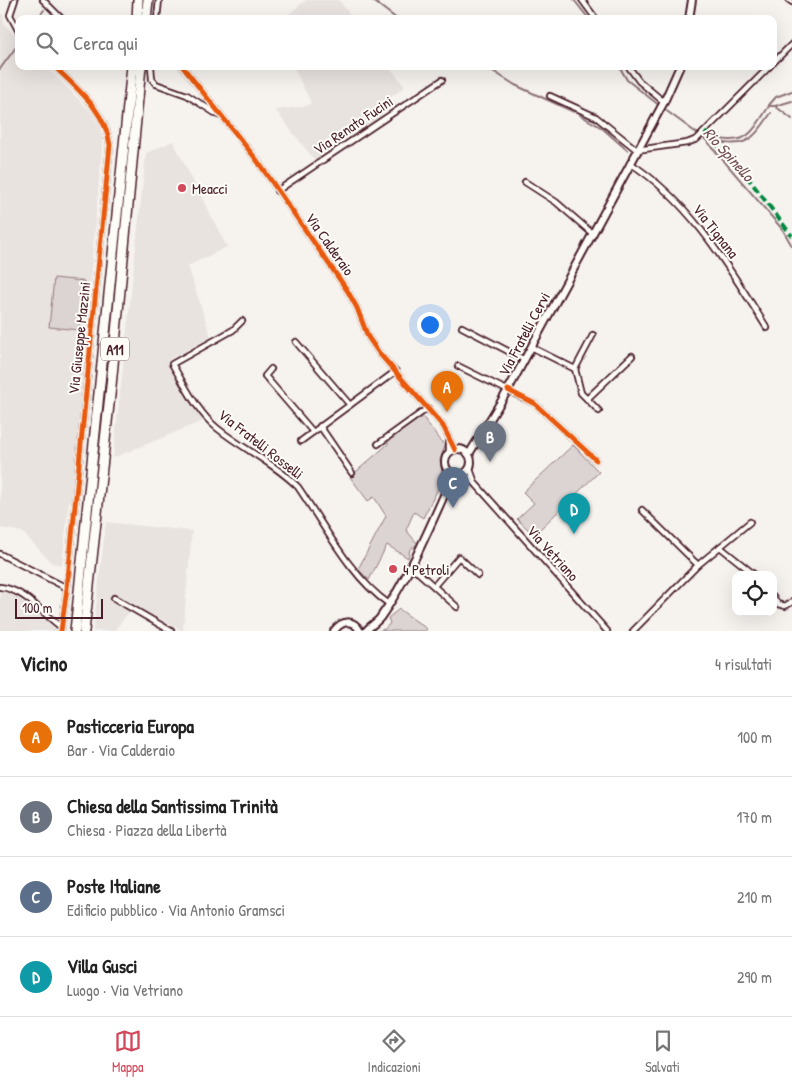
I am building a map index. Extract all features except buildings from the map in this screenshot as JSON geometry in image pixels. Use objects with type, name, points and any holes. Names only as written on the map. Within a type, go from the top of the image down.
[{"type":"highway","points":[[137,15],[138,0]]},
{"type":"highway","points":[[146,15],[148,0]]},
{"type":"highway","name":"A11","points":[[75,631],[132,70]]},
{"type":"highway","name":"A11","points":[[84,631],[111,386],[141,70]]},
{"type":"street","points":[[15,0],[10,16],[15,25]]},
{"type":"street","points":[[43,0],[58,15]]},
{"type":"street","points":[[157,15],[159,0]]},
{"type":"street","points":[[582,0],[593,15]]},
{"type":"street","points":[[690,15],[692,0]]},
{"type":"street","points":[[777,59],[792,44]]},
{"type":"street","name":"Via Giuseppe Mazzini","points":[[58,70],[98,112],[107,130],[110,145],[67,588],[61,629]]},
{"type":"street","points":[[151,70],[152,78],[156,84],[187,94],[222,117]]},
{"type":"street","name":"Via Calderaio","points":[[185,70],[245,145],[347,290],[357,308],[368,337],[379,353],[443,426],[455,451]]},
{"type":"street","points":[[631,70],[662,104]]},
{"type":"street","name":"Via Fratelli Cervi","points":[[469,454],[525,360],[662,104],[678,70]]},
{"type":"street","points":[[550,96],[596,117],[637,150],[687,144],[697,140],[766,70]]},
{"type":"street","name":"Via Renato Fucini","points":[[277,191],[442,80]]},
{"type":"street","name":"Via Tignana","points":[[630,163],[663,187],[718,250],[767,328]]},
{"type":"street","points":[[526,182],[556,202],[592,234]]},
{"type":"street","name":"Via Fratelli Rosselli","points":[[242,321],[233,330],[172,364],[202,413],[215,427],[287,477],[298,487],[358,576],[378,597],[389,604]]},
{"type":"street","points":[[462,326],[525,360]]},
{"type":"street","points":[[593,335],[575,369],[580,393],[599,411]]},
{"type":"street","points":[[296,342],[350,405]]},
{"type":"street","points":[[531,347],[575,369]]},
{"type":"street","points":[[587,400],[632,356]]},
{"type":"street","points":[[458,366],[535,404],[596,460]]},
{"type":"street","points":[[271,369],[265,376],[313,432]]},
{"type":"street","points":[[301,442],[396,371]]},
{"type":"street","points":[[378,444],[428,408]]},
{"type":"street","points":[[320,426],[352,473]]},
{"type":"street","points":[[334,631],[338,625],[347,622],[359,629],[368,628],[378,621],[410,565],[443,500],[450,472],[445,460],[455,451],[474,444]]},
{"type":"street","points":[[455,451],[469,454],[470,469],[474,482]]},
{"type":"street","points":[[464,474],[470,469]]},
{"type":"street","points":[[450,472],[464,474],[474,482]]},
{"type":"street","name":"Via Vetriano","points":[[474,482],[606,631]]},
{"type":"street","points":[[642,510],[698,565]]},
{"type":"street","points":[[633,631],[698,565],[750,522]]},
{"type":"street","points":[[720,547],[750,571]]},
{"type":"street","points":[[0,554],[67,588]]},
{"type":"street","points":[[434,586],[459,557],[478,575]]},
{"type":"street","points":[[410,565],[456,607]]},
{"type":"street","points":[[0,587],[12,588],[22,594],[61,629]]},
{"type":"street","points":[[114,598],[171,631]]},
{"type":"street","points":[[777,603],[785,606],[792,602]]},
{"type":"shaded area","points":[[306,0],[339,0],[350,15],[289,15]]},
{"type":"shaded area","points":[[0,14],[3,14],[5,25],[15,35],[15,70],[50,70],[91,112],[100,128],[103,140],[83,357],[85,375],[73,501],[69,501],[62,565],[52,563],[22,532],[0,528]]},
{"type":"shaded area","points":[[295,70],[392,70],[405,87],[377,107],[383,116],[316,162],[275,110],[306,106],[311,103]]},
{"type":"shaded area","points":[[173,141],[227,247],[188,266],[211,337],[168,360],[203,421],[113,458],[146,153]]},
{"type":"shaded area","points":[[54,278],[84,281],[79,330],[49,327]]},
{"type":"shaded area","points":[[422,416],[445,446],[440,460],[443,479],[423,518],[414,512],[406,530],[418,544],[410,549],[408,558],[387,545],[369,580],[358,569],[386,516],[374,497],[368,501],[350,477],[388,444],[388,441]]},
{"type":"shaded area","points":[[573,445],[599,472],[534,535],[517,519],[534,503],[523,492]]},
{"type":"shaded area","points":[[106,522],[192,531],[183,631],[134,606],[114,631],[93,631]]},
{"type":"shaded area","points":[[0,592],[14,594],[59,631],[0,631]]},
{"type":"shaded area","points":[[399,609],[427,629],[425,631],[378,631],[385,629],[390,623],[388,618]]},
{"type":"waterway","points":[[372,0],[392,15]]},
{"type":"waterway","name":"Rio Spinello","points":[[574,0],[586,15]]},
{"type":"waterway","points":[[40,15],[44,10]]},
{"type":"waterway","points":[[0,69],[15,48]]},
{"type":"waterway","points":[[491,70],[515,85],[574,112]]},
{"type":"waterway","name":"Rio Spinello","points":[[621,70],[627,80],[660,106]]},
{"type":"waterway","points":[[769,105],[776,97],[792,91]]},
{"type":"waterway","points":[[775,106],[792,101]]},
{"type":"waterway","points":[[704,138],[729,140],[744,137],[755,127],[769,106],[775,106],[792,119]]},
{"type":"waterway","name":"Rio Spinello","points":[[664,109],[706,140],[783,230],[792,246]]},
{"type":"waterway","points":[[706,140],[729,143],[744,142],[757,132],[771,113]]},
{"type":"waterway","points":[[580,115],[602,128],[627,150]]},
{"type":"marked path","points":[[705,132],[745,174],[792,236]]},
{"type":"cycle path","points":[[58,70],[89,101],[103,121],[110,145],[67,588],[61,631]]},
{"type":"cycle path","points":[[185,70],[256,159],[347,290],[357,308],[368,337],[379,353],[443,426],[455,450]]},
{"type":"cycle path","points":[[508,390],[535,404],[596,460]]},
{"type":"place","name":"Meacci","points":[[182,188]]},
{"type":"place","name":"Pasticceria Europa","points":[[447,412]]},
{"type":"place","name":"Chiesa della Santissima Trinità","points":[[490,462]]},
{"type":"place","name":"Poste Italiane","points":[[453,508]]},
{"type":"place","name":"Villa Gusci","points":[[574,534]]},
{"type":"place","name":"4 Petroli","points":[[393,569]]}]
